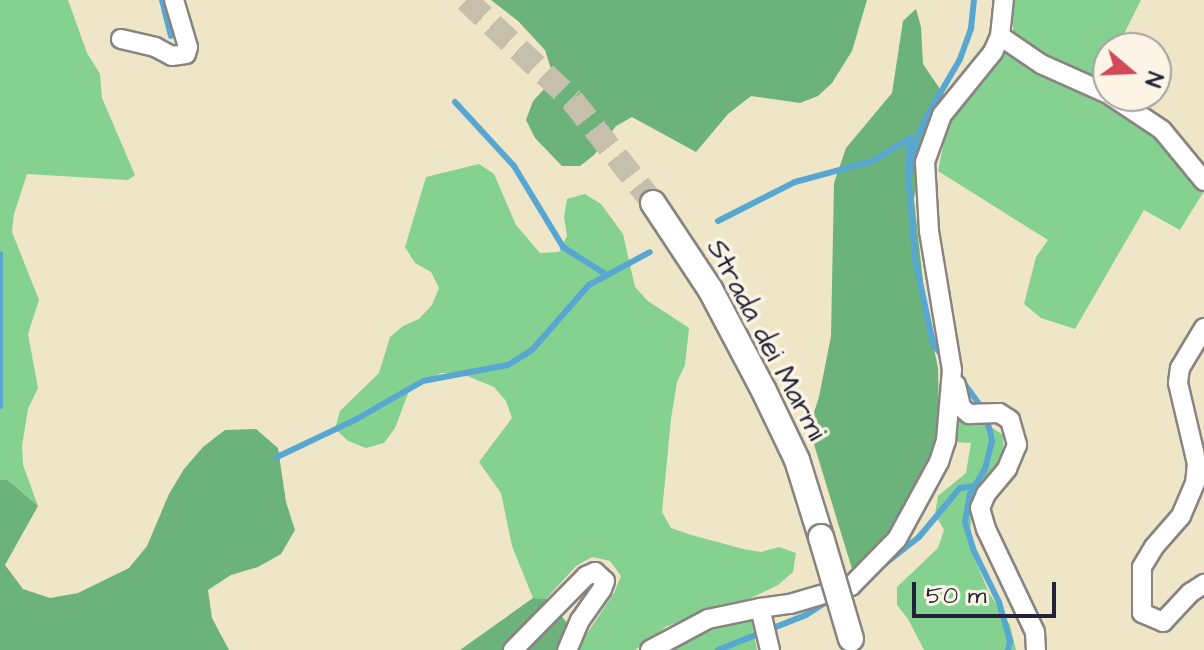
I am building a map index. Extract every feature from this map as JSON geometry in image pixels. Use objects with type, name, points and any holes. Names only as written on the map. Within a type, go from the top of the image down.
[{"type":"main road","name":"Strada dei Marmi","points":[[653,203],[710,289],[797,460],[852,644]]},
{"type":"street","points":[[121,39],[155,47],[172,56],[186,54],[188,47],[174,0]]},
{"type":"street","points":[[1004,0],[1000,36],[978,73],[942,115],[925,162],[929,231],[961,407],[969,414],[999,413],[1010,420],[1017,445],[1007,469],[986,494],[980,508],[986,529],[1035,632],[1036,650]]},
{"type":"street","points":[[1000,36],[1041,64],[1092,87]]},
{"type":"street","points":[[1135,112],[1162,130],[1204,181]]},
{"type":"street","points":[[1204,328],[1180,368],[1178,383],[1197,464],[1195,483],[1181,516],[1154,547],[1142,567],[1142,613],[1163,622],[1190,593],[1204,584]]},
{"type":"street","points":[[650,650],[708,619],[761,616],[851,586],[882,557],[919,504],[939,462],[946,441],[952,370]]},
{"type":"street","points":[[513,650],[586,576],[595,572],[605,581],[580,620],[567,650]]},
{"type":"street","points":[[761,616],[769,648]]},
{"type":"green space","points":[[0,0],[68,0],[87,53],[100,74],[102,98],[135,175],[128,180],[27,174],[14,214],[12,232],[39,300],[28,334],[38,388],[28,409],[22,446],[23,465],[38,506],[7,481],[0,480]]},
{"type":"green space","points":[[491,0],[867,0],[852,51],[832,83],[818,96],[800,103],[751,96],[728,114],[696,152],[632,117],[616,126],[594,155],[580,166],[562,166],[535,138],[526,120],[533,101],[546,87],[551,69],[545,50],[518,21]]},
{"type":"green space","points":[[1013,0],[1141,0],[1125,32],[1092,32],[1092,78],[1013,36]]},
{"type":"green space","points":[[916,9],[921,27],[923,64],[944,95],[922,139],[914,199],[926,309],[938,368],[939,413],[934,446],[917,488],[893,527],[852,569],[809,428],[819,397],[831,336],[834,183],[846,148],[892,93],[903,21]]},
{"type":"green space","points":[[1006,50],[1054,81],[1092,96],[1092,112],[1124,112],[1169,145],[1204,191],[1180,230],[1144,210],[1075,329],[1041,318],[1024,304],[1036,257],[1048,240],[938,171],[948,122]]},
{"type":"green space","points":[[479,164],[494,174],[516,225],[540,253],[559,252],[567,236],[564,217],[567,199],[585,194],[601,204],[623,234],[635,287],[648,301],[689,328],[685,365],[677,382],[671,419],[662,512],[671,528],[688,534],[743,549],[761,552],[779,547],[796,553],[793,572],[778,585],[745,601],[667,626],[635,650],[576,650],[614,593],[621,576],[610,561],[592,557],[576,566],[546,599],[533,598],[512,546],[501,493],[479,462],[512,418],[506,401],[494,387],[460,373],[441,373],[409,391],[395,428],[384,443],[366,448],[348,441],[335,429],[340,411],[379,373],[390,337],[403,326],[419,319],[432,305],[439,288],[431,272],[415,263],[405,247],[426,177]]},
{"type":"green space","points":[[957,417],[988,425],[1003,435],[1004,453],[998,471],[974,500],[970,532],[974,557],[989,593],[1010,625],[1016,650],[924,650],[897,605],[897,587],[938,548],[944,530],[935,514],[938,496],[966,473],[971,443],[954,442]]},
{"type":"green space","points":[[256,429],[278,448],[286,502],[295,530],[281,554],[258,567],[231,575],[208,590],[212,618],[229,650],[0,650],[0,480],[7,480],[38,506],[5,565],[23,589],[50,598],[78,593],[129,568],[147,546],[169,494],[184,469],[203,447],[225,430]]},
{"type":"green space","points":[[533,598],[546,599],[569,625],[558,650],[460,650]]},
{"type":"green space","points":[[751,618],[757,650],[673,650],[699,634]]},
{"type":"waterway","points":[[162,0],[171,36]]},
{"type":"waterway","points":[[912,170],[916,140],[960,59],[971,28],[974,0]]},
{"type":"waterway","points":[[455,102],[514,166],[563,247],[607,275]]},
{"type":"waterway","points":[[910,138],[908,173],[915,259],[933,343],[945,360]]},
{"type":"waterway","points":[[718,221],[795,182],[873,161],[910,138]]},
{"type":"waterway","points":[[277,457],[355,420],[423,381],[508,365],[532,350],[589,285],[650,252]]},
{"type":"waterway","points":[[0,254],[0,406]]},
{"type":"waterway","points":[[955,371],[985,412],[992,441],[985,469],[970,494],[965,522],[973,549],[999,602],[1010,641],[1008,650]]},
{"type":"waterway","points":[[881,567],[919,537],[960,488],[975,486]]},
{"type":"waterway","points":[[718,650],[806,615],[831,599]]},
{"type":"tunnel","points":[[466,0],[572,100],[653,203]]}]
